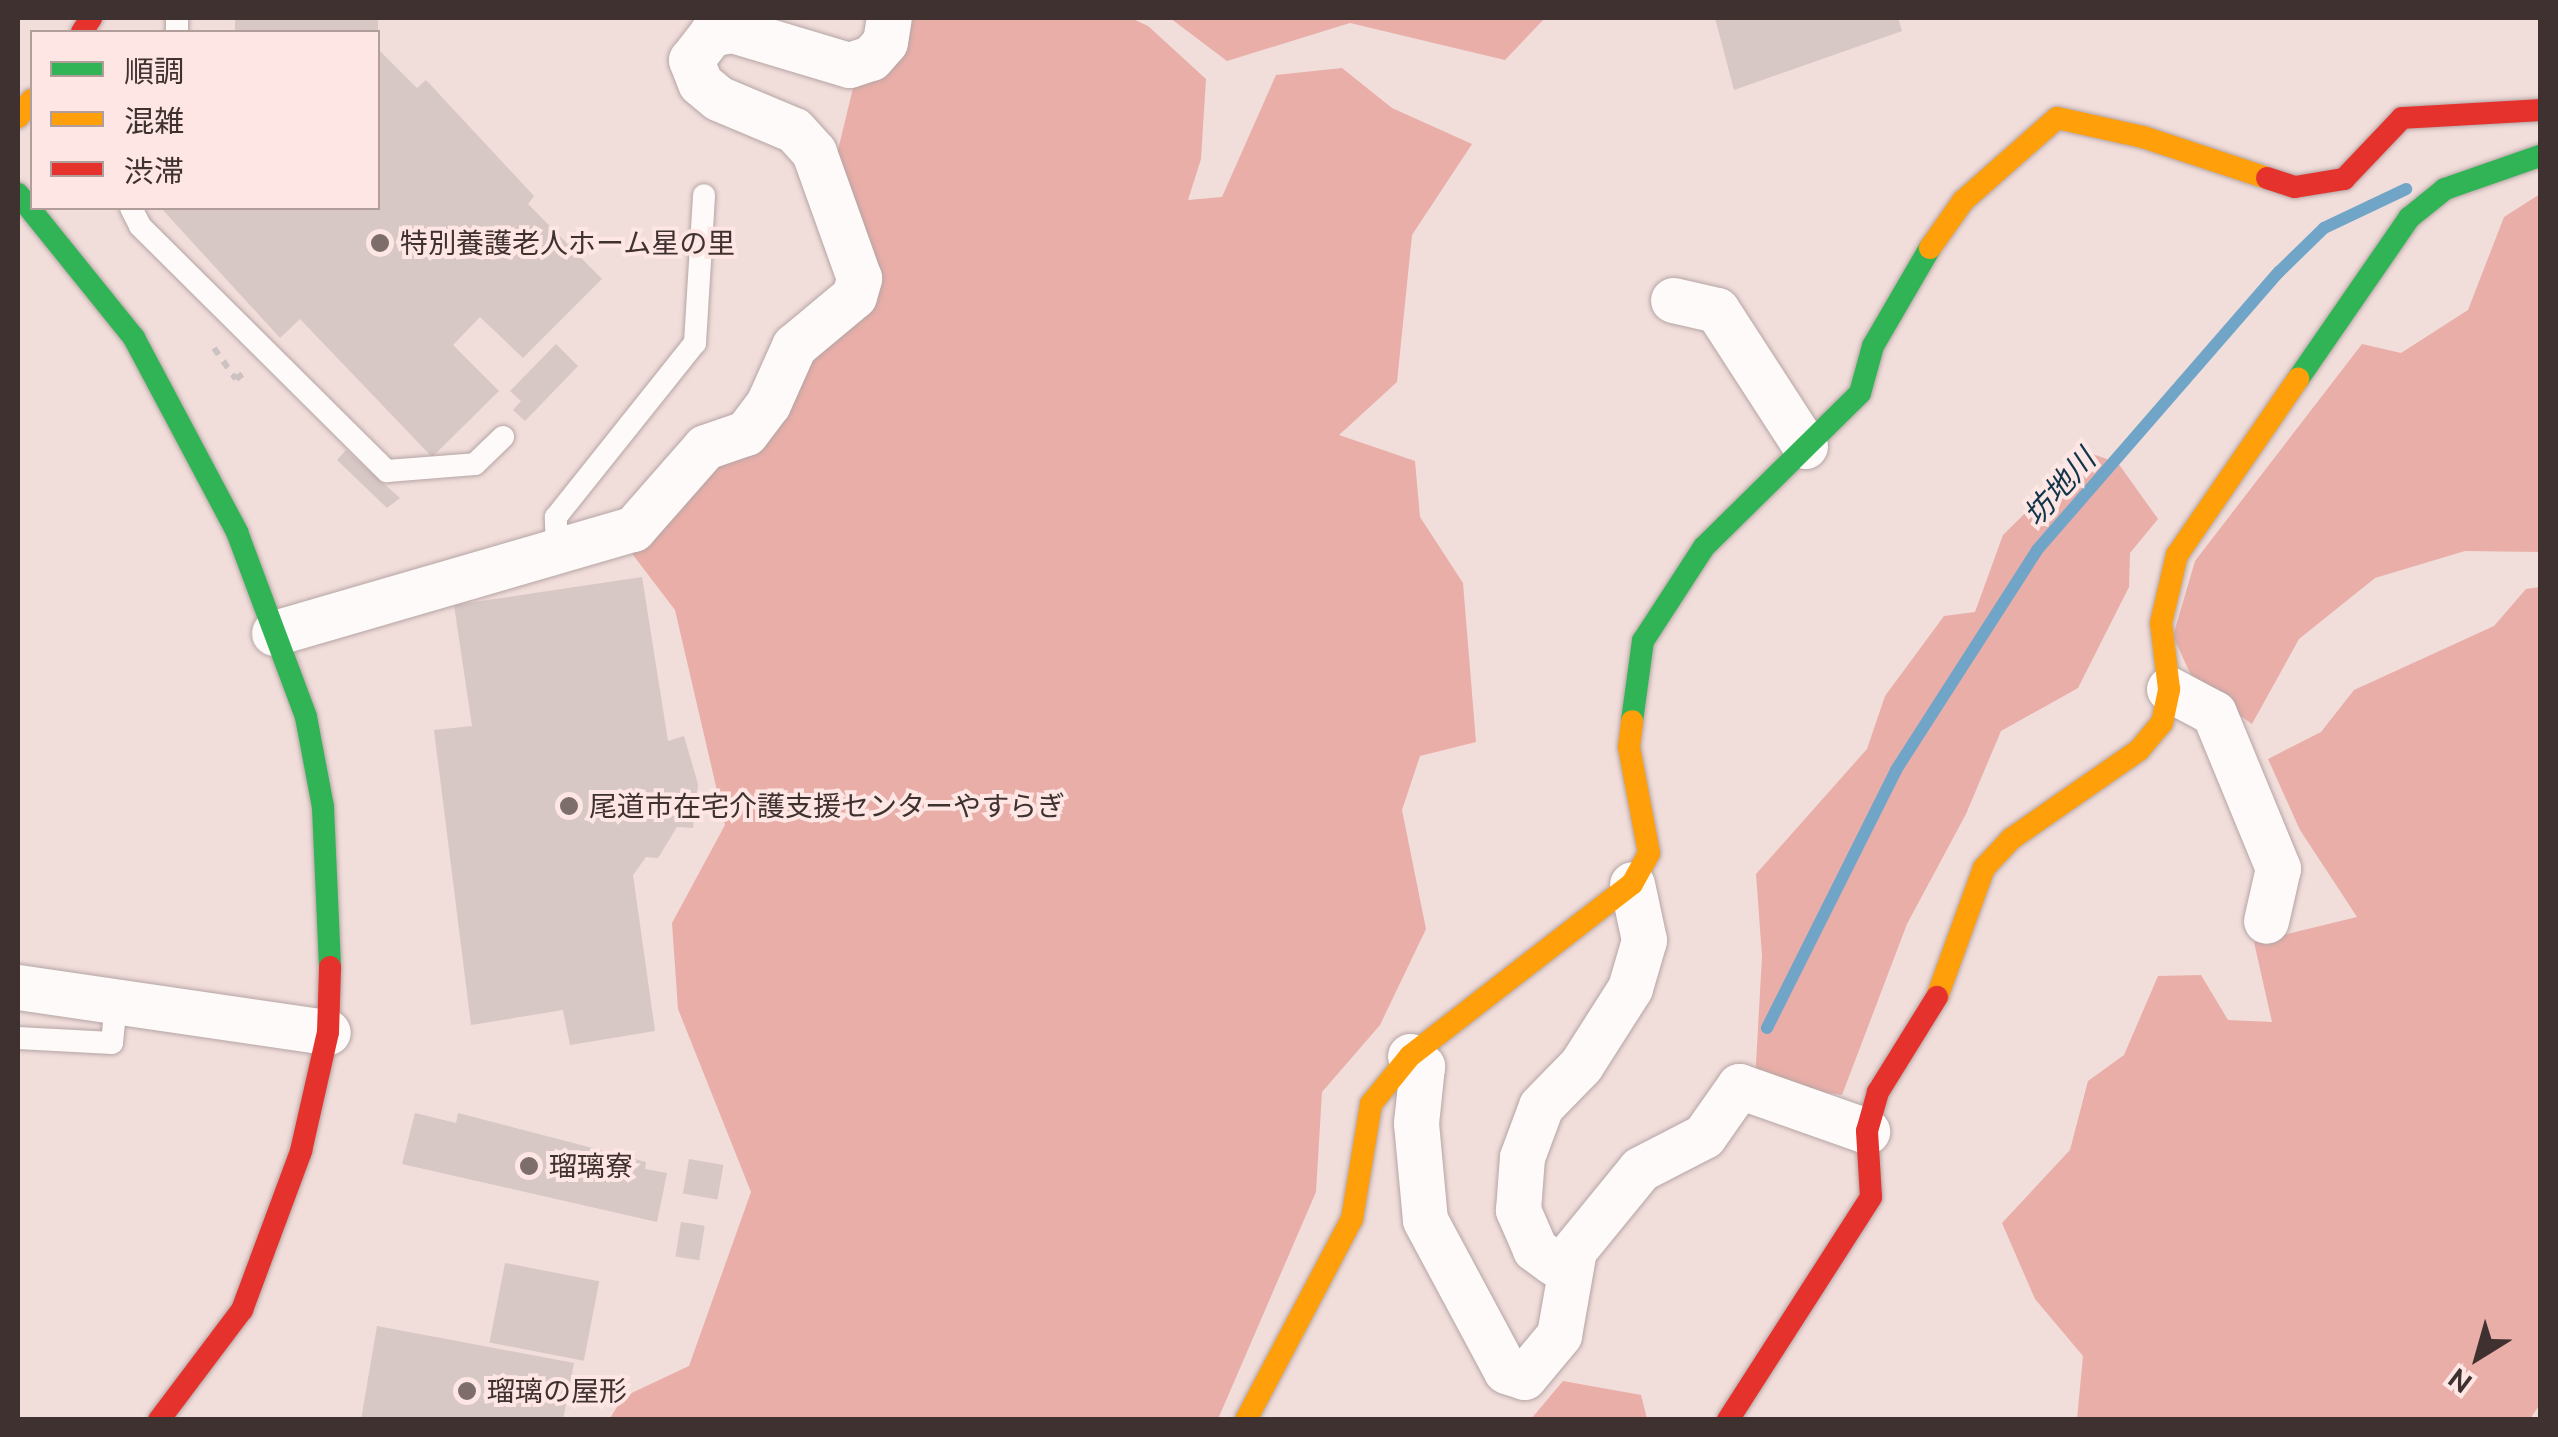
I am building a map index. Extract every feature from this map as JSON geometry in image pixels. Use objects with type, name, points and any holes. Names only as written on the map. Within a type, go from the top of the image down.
[{"type":"street","points":[[274,633],[633,529],[705,447],[746,433],[768,404],[794,346],[854,296],[859,278],[814,152],[794,130],[718,98],[700,83],[691,60],[698,45],[711,34],[732,30],[849,65],[871,58],[885,42],[889,18]]},
{"type":"street","points":[[1246,1420],[1352,1219],[1371,1104],[1410,1056],[1632,884],[1649,852],[1629,747],[1643,641],[1704,546],[1860,393],[1873,346],[1899,294],[1963,202],[2057,118],[2143,137],[2295,187],[2344,179],[2402,118],[2540,110]]},
{"type":"street","points":[[1728,1420],[1871,1197],[1867,1131],[1878,1092],[1932,1010],[1984,868],[2010,839],[2139,750],[2162,723],[2169,689],[2161,622],[2177,556],[2409,218],[2444,189],[2540,156]]},
{"type":"street","points":[[31,210],[134,338],[237,532],[306,717],[323,807],[332,924],[328,1032],[301,1151],[242,1310],[159,1420]]},
{"type":"street","points":[[1673,300],[1717,310],[1805,446]]},
{"type":"street","points":[[2169,689],[2214,713],[2278,868],[2266,922]]},
{"type":"street","points":[[1571,1265],[1554,1263],[1535,1249],[1518,1210],[1522,1157],[1541,1106],[1582,1065],[1630,988],[1644,940],[1632,884]]},
{"type":"street","points":[[18,987],[328,1032]]},
{"type":"street","points":[[1410,1056],[1422,1066],[1416,1123],[1425,1220],[1506,1371],[1524,1377],[1558,1335],[1574,1250],[1640,1169],[1704,1136],[1739,1086],[1867,1131]]},
{"type":"lane","points":[[557,552],[556,517],[695,344],[704,194]]},
{"type":"lane","points":[[132,210],[140,226],[388,470],[475,464],[502,436]]},
{"type":"lane","points":[[18,1038],[112,1042],[116,1003]]},
{"type":"path","points":[[207,338],[236,378],[270,355]]},
{"type":"shaded area","points":[[870,18],[1131,18],[1148,26],[1206,79],[1201,159],[1188,200],[1222,197],[1276,75],[1342,68],[1392,108],[1472,144],[1412,235],[1397,382],[1339,435],[1415,461],[1420,517],[1463,583],[1476,742],[1420,756],[1402,810],[1426,929],[1380,1025],[1322,1092],[1316,1192],[1218,1419],[609,1420],[623,1397],[689,1366],[751,1192],[678,1009],[672,923],[725,825],[675,610],[627,547],[849,297],[830,183]]},
{"type":"shaded area","points":[[1170,18],[1545,18],[1505,60],[1350,23],[1227,61]]},
{"type":"shaded area","points":[[2540,194],[2540,552],[2465,551],[2375,578],[2299,639],[2252,724],[2195,684],[2173,636],[2195,561],[2362,344],[2401,353],[2468,310],[2504,217]]},
{"type":"shaded area","points":[[2087,452],[2118,463],[2158,519],[2130,553],[2129,587],[2078,688],[2001,731],[1966,814],[1907,924],[1842,1095],[1755,1082],[1762,956],[1756,874],[1867,749],[1885,696],[1944,616],[1975,612],[2003,535]]},
{"type":"shaded area","points":[[2540,587],[2538,1407],[2530,1419],[2077,1419],[2083,1356],[2035,1299],[2002,1223],[2070,1150],[2088,1081],[2124,1055],[2158,976],[2201,975],[2228,1020],[2272,1022],[2254,942],[2357,917],[2300,830],[2268,759],[2321,732],[2354,690],[2494,626],[2526,589]]},
{"type":"shaded area","points":[[1563,1381],[1641,1395],[1647,1419],[1531,1419]]},
{"type":"building","points":[[235,18],[378,18],[378,30],[235,30]]},
{"type":"building","points":[[1715,18],[1898,18],[1902,31],[1734,90]]},
{"type":"building","name":"特別養護老人ホーム星の里","points":[[380,51],[417,88],[426,80],[534,196],[528,204],[602,279],[523,358],[480,317],[453,345],[499,391],[432,457],[300,319],[280,338],[163,210],[380,210]]},
{"type":"building","points":[[556,344],[578,366],[525,421],[513,410],[521,401],[510,391]]},
{"type":"building","points":[[346,450],[400,498],[387,508],[337,460]]},
{"type":"building","name":"尾道市在宅介護支援センターやすらぎ","points":[[642,577],[668,741],[684,736],[698,784],[693,828],[677,827],[658,858],[646,857],[633,875],[655,1031],[570,1045],[563,1010],[471,1025],[434,730],[472,726],[454,605]]},
{"type":"building","name":"瑠璃寮","points":[[415,1113],[456,1123],[458,1113],[646,1162],[645,1169],[667,1173],[657,1222],[402,1164]]},
{"type":"building","points":[[689,1159],[723,1165],[717,1200],[683,1193]]},
{"type":"building","points":[[681,1222],[705,1226],[699,1260],[676,1257]]},
{"type":"building","points":[[505,1263],[599,1281],[584,1361],[490,1343]]},
{"type":"building","name":"瑠璃の屋形","points":[[377,1326],[574,1363],[563,1420],[361,1420]]},
{"type":"waterway","name":"坊地川","points":[[1767,1028],[1896,770],[2037,550],[2279,272],[2324,228],[2406,189]]},
{"type":"traffic: fast","points":[[2298,379],[2409,218],[2445,189],[2540,156]]},
{"type":"traffic: fast","points":[[18,194],[30,209]]},
{"type":"traffic: fast","points":[[31,210],[134,338],[237,532],[306,717],[323,807],[330,967]]},
{"type":"traffic: fast","points":[[1632,721],[1643,641],[1704,547],[1860,393],[1873,346],[1930,248]]},
{"type":"traffic: slow","points":[[18,117],[30,102]]},
{"type":"traffic: slow","points":[[1930,248],[1963,201],[2057,118],[2143,137],[2267,178]]},
{"type":"traffic: slow","points":[[1937,997],[1984,868],[2011,839],[2139,750],[2162,723],[2169,689],[2161,623],[2177,555],[2298,379]]},
{"type":"traffic: slow","points":[[1246,1420],[1352,1219],[1371,1104],[1410,1056],[1632,884],[1649,853],[1629,747],[1632,721]]},
{"type":"traffic: jam","points":[[83,30],[91,18]]},
{"type":"traffic: jam","points":[[2267,178],[2295,187],[2344,179],[2402,118],[2540,110]]},
{"type":"traffic: jam","points":[[159,1420],[242,1310],[301,1151],[328,1032],[330,967]]},
{"type":"traffic: jam","points":[[1728,1420],[1871,1197],[1867,1131],[1878,1092],[1937,997]]},
{"type":"place","name":"特別養護老人ホーム星の里","points":[[380,243]]},
{"type":"place","name":"尾道市在宅介護支援センターやすらぎ","points":[[569,806]]},
{"type":"place","name":"瑠璃寮","points":[[529,1166]]},
{"type":"place","name":"瑠璃の屋形","points":[[467,1391]]}]
